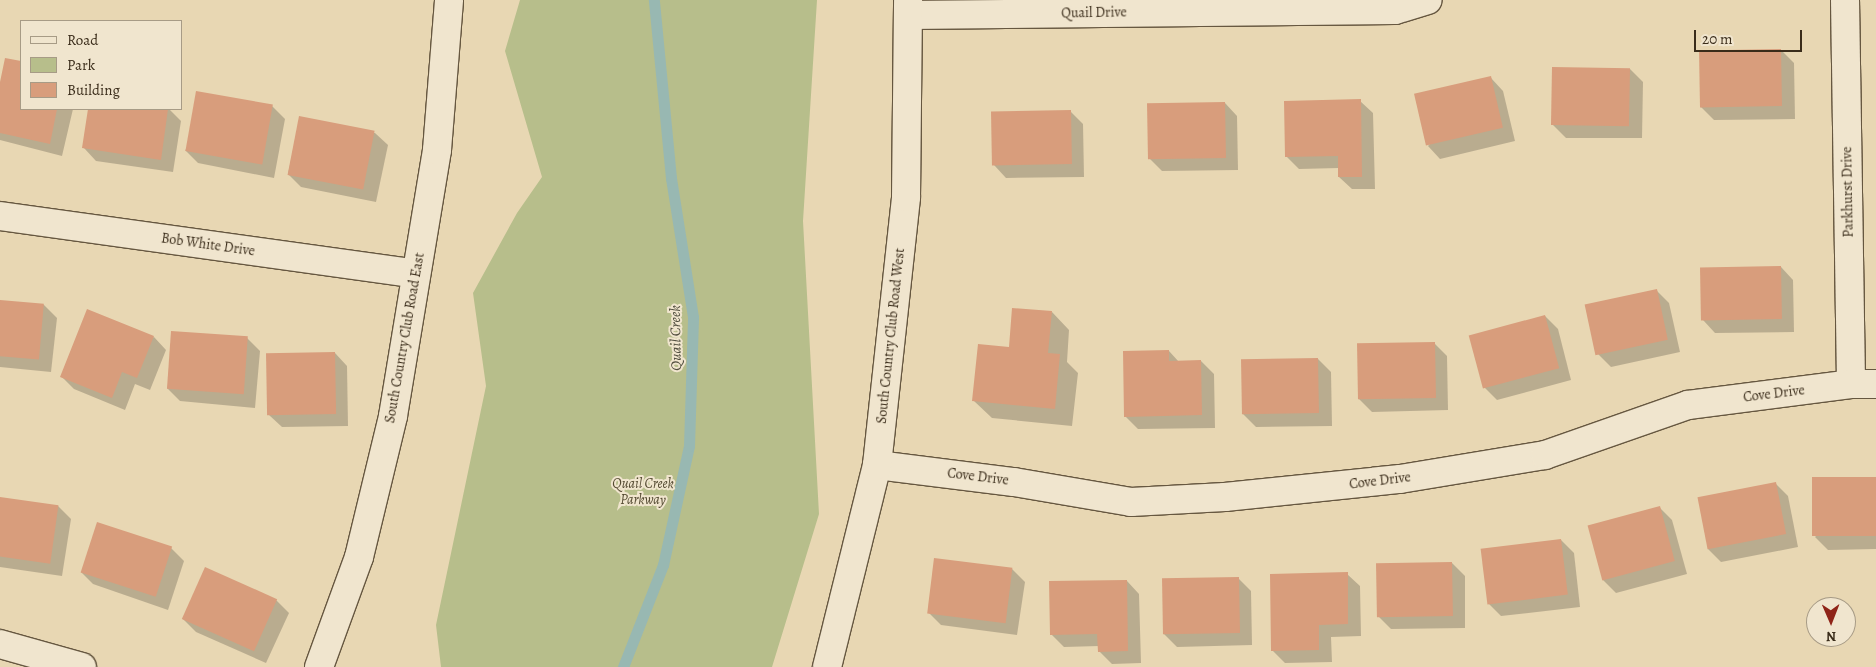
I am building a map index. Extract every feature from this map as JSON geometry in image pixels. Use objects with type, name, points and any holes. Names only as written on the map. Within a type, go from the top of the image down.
[{"type":"street","name":"South Country Club Road East","points":[[319,667],[359,557],[393,416],[437,150],[449,0]]},
{"type":"street","name":"Quail Drive","points":[[908,8],[1395,10],[1428,0]]},
{"type":"street","name":"Parkhurst Drive","points":[[1845,0],[1864,384]]},
{"type":"street","name":"South Country Club Road West","points":[[827,667],[877,464],[906,197],[908,8]]},
{"type":"street","name":"Bob White Drive","points":[[0,216],[416,274]]},
{"type":"street","name":"Cove Drive","points":[[877,464],[1014,482],[1131,502],[1225,497],[1400,479],[1545,455],[1688,405],[1864,384]]},
{"type":"street","points":[[0,644],[82,667]]},
{"type":"green space","name":"Quail Creek Parkway","points":[[520,0],[817,0],[803,221],[819,514],[772,667],[441,667],[436,625],[486,386],[473,293],[517,213],[542,177],[505,51]]},
{"type":"building","points":[[1781,49],[1782,106],[1700,107],[1699,50]]},
{"type":"building","points":[[5,58],[20,61],[20,110],[57,110],[50,144],[0,133],[0,82]]},
{"type":"building","points":[[1552,67],[1630,68],[1629,126],[1551,125]]},
{"type":"building","points":[[1491,76],[1503,128],[1426,145],[1414,94]]},
{"type":"building","points":[[196,91],[273,105],[262,165],[185,151]]},
{"type":"building","points":[[1361,99],[1362,177],[1338,177],[1338,156],[1285,157],[1284,101]]},
{"type":"building","points":[[1225,102],[1226,158],[1148,159],[1147,103]]},
{"type":"building","points":[[88,110],[168,110],[161,160],[82,148]]},
{"type":"building","points":[[1071,110],[1072,164],[992,165],[991,111]]},
{"type":"building","points":[[299,116],[375,131],[363,190],[288,175]]},
{"type":"building","points":[[1781,266],[1782,319],[1701,320],[1700,267]]},
{"type":"building","points":[[1657,289],[1668,340],[1595,355],[1585,304]]},
{"type":"building","points":[[0,300],[44,304],[39,360],[0,356]]},
{"type":"building","points":[[1012,308],[1052,311],[1048,353],[1060,354],[1055,409],[972,401],[978,344],[1009,347]]},
{"type":"building","points":[[87,309],[154,336],[137,378],[122,372],[112,398],[60,377]]},
{"type":"building","points":[[1545,315],[1559,368],[1483,389],[1469,335]]},
{"type":"building","points":[[171,331],[248,336],[244,394],[167,389]]},
{"type":"building","points":[[1435,342],[1436,398],[1358,399],[1357,343]]},
{"type":"building","points":[[1169,350],[1169,361],[1201,360],[1202,415],[1124,417],[1123,351]]},
{"type":"building","points":[[335,352],[336,414],[267,415],[266,353]]},
{"type":"building","points":[[1318,358],[1319,413],[1242,414],[1241,359]]},
{"type":"building","points":[[1812,477],[1876,477],[1876,536],[1812,536]]},
{"type":"building","points":[[1776,482],[1786,534],[1708,549],[1697,497]]},
{"type":"building","points":[[0,497],[58,505],[50,564],[0,557]]},
{"type":"building","points":[[1660,506],[1675,561],[1602,580],[1588,525]]},
{"type":"building","points":[[97,522],[172,546],[156,597],[81,572]]},
{"type":"building","points":[[1561,539],[1568,595],[1487,604],[1481,549]]},
{"type":"building","points":[[934,558],[1012,568],[1006,623],[927,614]]},
{"type":"building","points":[[1452,562],[1453,616],[1377,617],[1376,563]]},
{"type":"building","points":[[205,567],[277,599],[254,651],[182,619]]},
{"type":"building","points":[[1348,572],[1348,624],[1319,625],[1319,650],[1271,651],[1270,574]]},
{"type":"building","points":[[1239,577],[1240,633],[1163,634],[1162,578]]},
{"type":"building","points":[[1127,580],[1128,651],[1098,652],[1097,634],[1050,635],[1049,581]]},
{"type":"waterway","name":"Quail Creek","points":[[623,667],[663,565],[689,446],[693,317],[671,178],[654,0]]}]
